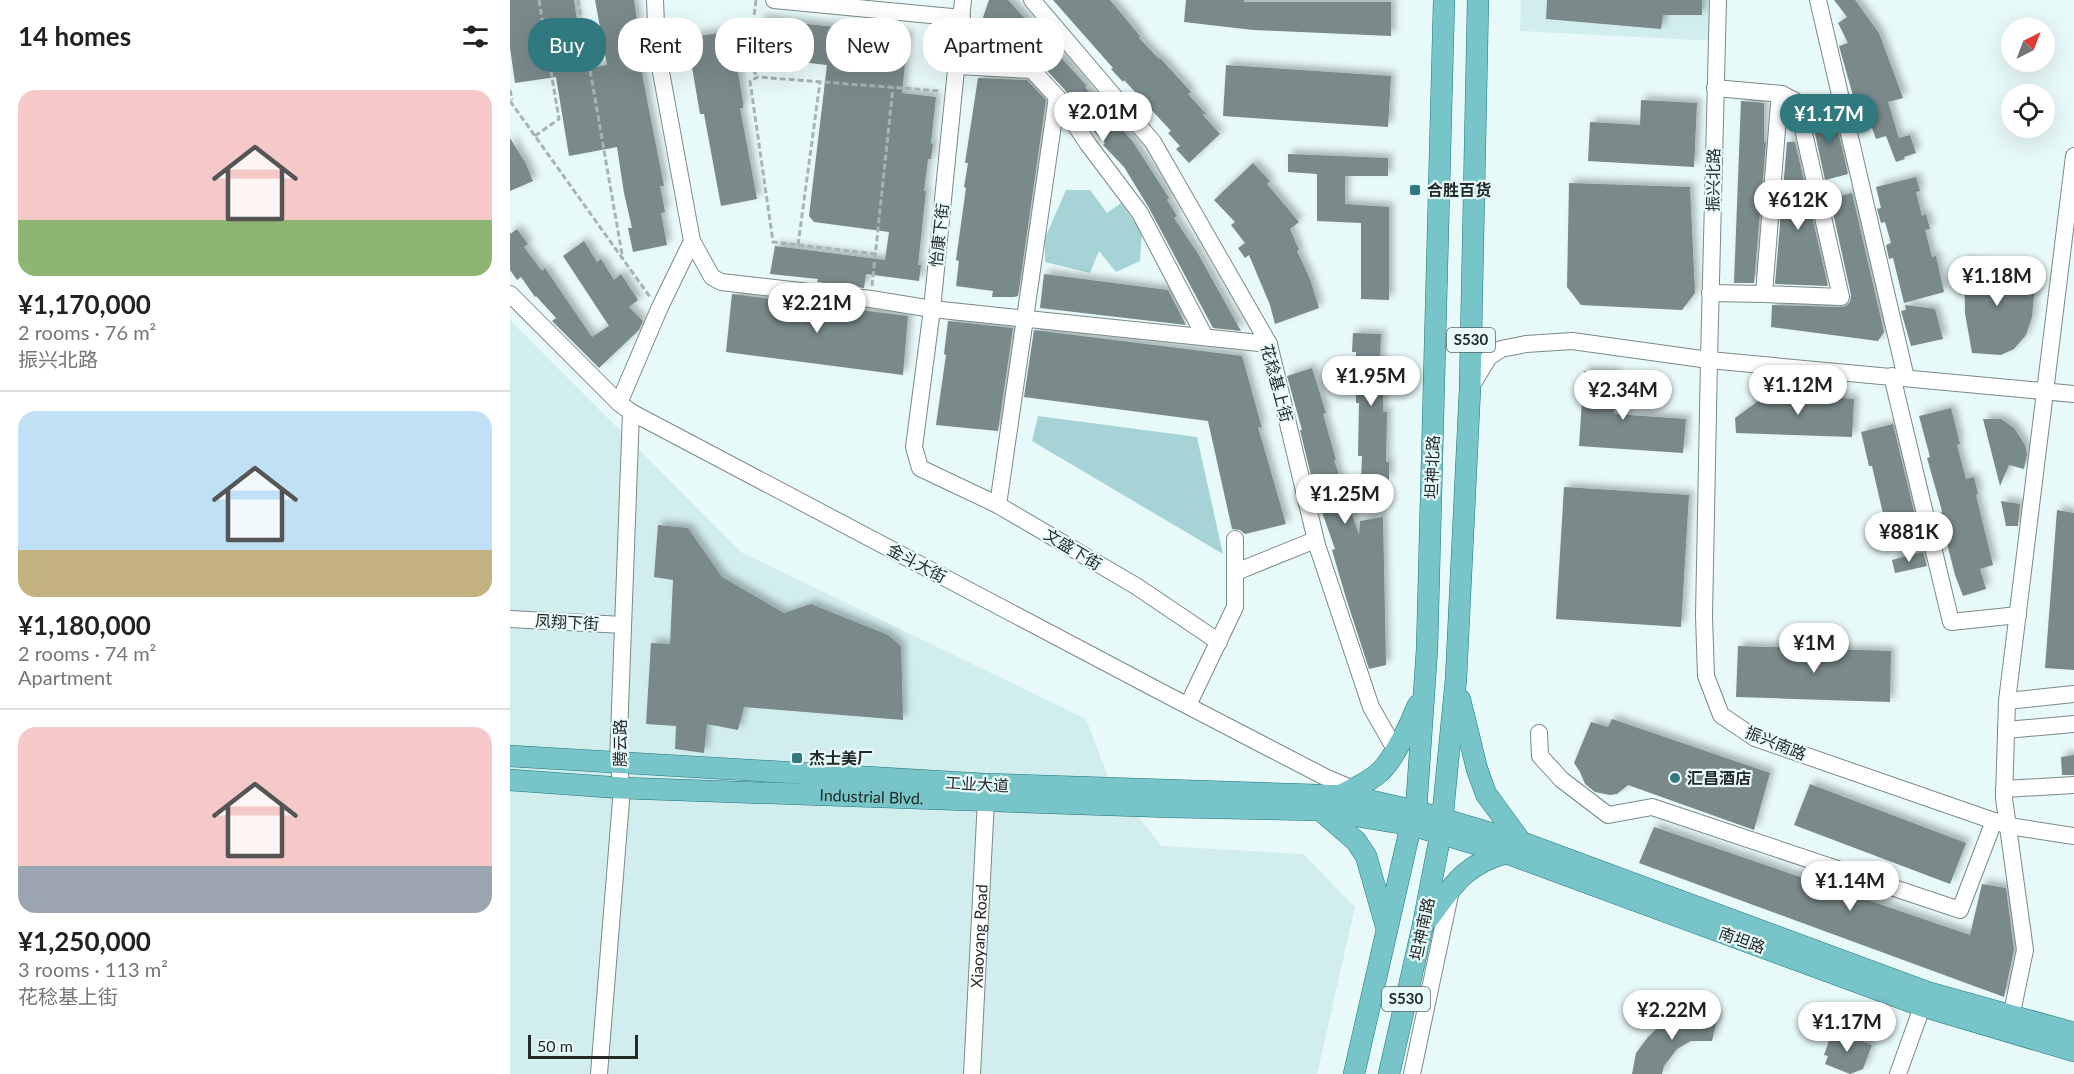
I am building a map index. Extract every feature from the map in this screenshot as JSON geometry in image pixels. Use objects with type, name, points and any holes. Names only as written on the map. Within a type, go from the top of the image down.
[{"type":"main road","name":"坦神北路","points":[[1414,818],[1424,691],[1444,0]]},
{"type":"main road","name":"坦神北路","points":[[1442,826],[1456,679],[1470,388],[1478,0]]},
{"type":"main road","points":[[1423,925],[1469,869],[1486,859],[1514,848],[1486,794],[1477,769],[1456,679]]},
{"type":"main road","points":[[1346,793],[1382,770],[1411,723],[1424,691]]},
{"type":"main road","name":"工业大道","points":[[510,756],[984,784],[1346,793],[1414,818]]},
{"type":"main road","name":"Industrial Blvd.","points":[[510,780],[621,788],[1319,810],[1414,818]]},
{"type":"main road","points":[[1319,810],[1356,841],[1366,856],[1387,930]]},
{"type":"main road","name":"南坦路","points":[[1414,818],[1514,848],[1925,999],[2010,1024],[2074,1051]]},
{"type":"main road","name":"坦神南路","points":[[1354,1074],[1414,818]]},
{"type":"main road","name":"坦神南路","points":[[1389,1074],[1423,925],[1442,826]]},
{"type":"main road","name":"南坦路","points":[[2010,1024],[2074,1034]]},
{"type":"street","points":[[655,0],[657,50],[692,241],[712,278],[721,282],[871,299],[932,309],[1269,344]]},
{"type":"street","points":[[774,0],[962,18]]},
{"type":"street","name":"怡康下街","points":[[962,18],[963,0]]},
{"type":"street","name":"花稔基上街","points":[[1032,0],[1153,142],[1269,344],[1316,540],[1371,707],[1395,749]]},
{"type":"street","name":"振兴北路","points":[[1708,360],[1718,0]]},
{"type":"street","points":[[1818,0],[1951,622],[2018,615]]},
{"type":"street","name":"怡康下街","points":[[920,468],[914,447],[932,309],[956,72]]},
{"type":"street","points":[[1034,72],[1057,97],[1088,144],[1140,213],[1205,337]]},
{"type":"street","points":[[1710,293],[1841,297],[1797,102],[1782,94],[1715,88]]},
{"type":"street","points":[[1764,294],[1779,104],[1782,94]]},
{"type":"street","points":[[998,505],[1057,97]]},
{"type":"street","points":[[2010,1024],[2025,950],[2002,824],[2007,701],[2074,156]]},
{"type":"street","points":[[625,408],[660,307],[692,241]]},
{"type":"street","name":"金斗大街","points":[[510,294],[625,408],[1325,777],[1346,793]]},
{"type":"street","points":[[1470,388],[1489,357],[1501,349],[1526,344],[1572,341],[1708,360],[2074,394]]},
{"type":"street","name":"振兴南路","points":[[1708,360],[1704,616],[1706,676],[1720,715],[1755,738],[2002,824],[2074,836]]},
{"type":"street","name":"腾云路","points":[[599,1074],[621,788],[618,762],[623,625],[625,408]]},
{"type":"street","name":"文盛下街","points":[[920,468],[998,505],[1136,586],[1218,642]]},
{"type":"street","points":[[1188,705],[1235,607],[1234,539]]},
{"type":"street","points":[[1236,572],[1316,540]]},
{"type":"street","points":[[510,604],[518,619]]},
{"type":"street","name":"凤翔下街","points":[[518,619],[623,625]]},
{"type":"street","points":[[2007,701],[2074,694]]},
{"type":"street","points":[[2006,730],[2074,724]]},
{"type":"street","points":[[1539,733],[1540,756],[1562,780],[1608,815],[1652,807],[1960,910],[2002,824]]},
{"type":"street","points":[[2004,789],[2074,785]]},
{"type":"street","name":"Xiaoyang Road","points":[[972,1074],[986,800]]},
{"type":"street","points":[[1412,1074],[1452,887]]},
{"type":"street","points":[[1898,1074],[1925,999]]},
{"type":"path","points":[[535,136],[559,119],[539,0]]},
{"type":"path","points":[[578,0],[622,260]]},
{"type":"path","points":[[756,0],[748,64],[758,77]]},
{"type":"path","points":[[876,254],[773,242],[750,81],[758,77],[954,92]]},
{"type":"path","points":[[798,245],[820,82]]},
{"type":"path","points":[[871,299],[893,87]]},
{"type":"path","points":[[510,90],[511,102],[622,260],[649,297],[660,307]]},
{"type":"shaded area","points":[[1521,0],[1718,0],[1717,41],[1520,31]]},
{"type":"shaded area","points":[[1066,190],[1090,190],[1107,213],[1121,203],[1142,232],[1140,261],[1116,272],[1099,251],[1090,273],[1045,262],[1045,238]]},
{"type":"shaded area","points":[[510,320],[741,552],[1086,719],[1108,777],[1161,846],[1303,854],[1355,907],[1317,1074],[510,1074]]},
{"type":"shaded area","points":[[1038,416],[1197,437],[1223,554],[1032,441]]},
{"type":"building","points":[[510,0],[574,0],[577,18],[528,18],[528,72],[606,72],[606,18],[598,18],[595,0],[634,0],[637,18],[618,18],[618,72],[642,72],[664,186],[660,186],[665,212],[661,213],[667,245],[633,252],[628,228],[632,228],[617,147],[569,156],[556,77],[515,83],[510,48]]},
{"type":"building","points":[[989,0],[1008,0],[1025,18],[983,18]]},
{"type":"building","points":[[1053,0],[1110,0],[1140,36],[1139,38],[1191,92],[1188,94],[1220,134],[1189,163],[1176,149],[1180,146],[1168,133],[1171,131],[1111,69],[1113,68]]},
{"type":"building","points":[[1186,0],[1391,2],[1391,36],[1253,30],[1184,22]]},
{"type":"building","points":[[1547,0],[1702,0],[1702,15],[1663,15],[1661,29],[1546,19]]},
{"type":"building","points":[[1834,0],[1855,0],[1879,33],[1903,98],[1888,102],[1899,138],[1910,135],[1916,153],[1904,157],[1905,159],[1896,162],[1886,136],[1876,139],[1865,108],[1857,110],[1839,46],[1848,43],[1838,23],[1847,17]]},
{"type":"building","points":[[814,25],[826,26],[826,65],[814,64]]},
{"type":"building","points":[[715,34],[715,72],[738,72],[743,102],[743,108],[740,108],[757,199],[721,206],[704,114],[700,114],[693,72],[703,72],[703,35]]},
{"type":"building","points":[[1064,61],[1133,142],[1169,198],[1167,200],[1177,216],[1174,218],[1197,252],[1241,331],[1213,328],[1149,208],[1124,167],[1103,145],[1105,143],[1089,126],[1065,90],[1048,72],[1064,72]]},
{"type":"building","points":[[1226,65],[1391,76],[1388,127],[1223,116]]},
{"type":"building","points":[[826,72],[904,72],[902,93],[936,97],[931,143],[933,144],[931,159],[928,159],[924,191],[926,191],[918,265],[921,265],[919,281],[866,274],[864,288],[817,282],[818,279],[770,274],[775,246],[885,260],[889,232],[814,222],[809,216]]},
{"type":"building","points":[[978,78],[1027,80],[1046,100],[1018,296],[1014,297],[992,297],[993,291],[956,286],[959,261],[956,260],[968,163],[965,163]]},
{"type":"building","points":[[1641,100],[1697,103],[1694,167],[1588,161],[1590,122],[1640,125]]},
{"type":"building","points":[[1741,101],[1764,103],[1764,142],[1766,142],[1754,283],[1734,283]]},
{"type":"building","points":[[1833,109],[1848,174],[1825,180],[1811,115]]},
{"type":"building","points":[[510,138],[526,164],[533,181],[510,191]]},
{"type":"building","points":[[1787,142],[1795,142],[1828,286],[1775,284]]},
{"type":"building","points":[[1288,154],[1388,158],[1388,176],[1345,176],[1345,204],[1389,207],[1389,300],[1361,299],[1361,223],[1317,221],[1317,174],[1288,172]]},
{"type":"building","points":[[1253,163],[1270,181],[1267,184],[1299,222],[1290,229],[1319,308],[1275,324],[1270,305],[1249,255],[1245,258],[1238,248],[1245,243],[1231,225],[1235,222],[1214,200]]},
{"type":"building","points":[[1916,177],[1920,191],[1916,192],[1922,216],[1926,214],[1930,229],[1925,230],[1932,257],[1936,256],[1944,292],[1904,303],[1893,258],[1889,259],[1886,245],[1891,243],[1885,222],[1881,223],[1877,209],[1881,208],[1876,187]]},
{"type":"building","points":[[1569,183],[1690,187],[1695,293],[1682,310],[1581,305],[1567,287]]},
{"type":"building","points":[[1852,193],[1884,332],[1878,341],[1771,327],[1772,305],[1841,307],[1850,302],[1851,295],[1830,199]]},
{"type":"building","points":[[517,229],[528,244],[524,247],[542,271],[545,268],[592,337],[609,326],[563,256],[584,241],[597,262],[601,259],[614,280],[621,274],[638,300],[629,307],[643,321],[639,330],[599,368],[552,321],[556,318],[535,297],[521,277],[517,280],[510,270],[510,234]]},
{"type":"building","points":[[1964,262],[2036,273],[2032,317],[2026,335],[2014,349],[2001,355],[1972,353],[1965,313]]},
{"type":"building","points":[[1044,274],[1168,290],[1186,325],[1040,308]]},
{"type":"building","points":[[732,294],[908,316],[903,375],[726,352]]},
{"type":"building","points":[[1905,305],[1935,309],[1943,339],[1911,346],[1901,311],[1906,310]]},
{"type":"building","points":[[948,321],[1013,328],[998,431],[936,425],[946,355],[944,354]]},
{"type":"building","points":[[1034,330],[1242,356],[1262,428],[1258,427],[1286,524],[1245,534],[1240,530],[1232,529],[1208,421],[1024,397]]},
{"type":"building","points":[[1353,333],[1381,334],[1380,361],[1383,361],[1383,412],[1387,412],[1386,462],[1389,462],[1389,480],[1361,479],[1362,456],[1358,456],[1359,403],[1356,403],[1356,352],[1352,352]]},
{"type":"building","points":[[1312,368],[1326,413],[1323,414],[1336,460],[1334,460],[1359,535],[1360,521],[1383,517],[1386,665],[1369,669],[1332,550],[1335,549],[1315,492],[1300,430],[1302,430],[1287,376]]},
{"type":"building","points":[[1584,371],[1617,373],[1614,414],[1686,419],[1683,453],[1579,446]]},
{"type":"building","points":[[1772,391],[1854,399],[1852,437],[1736,433],[1735,418]]},
{"type":"building","points":[[1951,408],[1966,479],[1974,477],[1978,494],[1976,495],[1993,565],[1980,569],[1986,589],[1963,596],[1955,575],[1940,516],[1942,511],[1927,458],[1930,457],[1919,416]]},
{"type":"building","points":[[1983,419],[2001,419],[2014,428],[2025,445],[2027,454],[2024,469],[2009,465],[2000,486]]},
{"type":"building","points":[[1893,424],[1917,524],[1887,531],[1872,466],[1869,466],[1861,432]]},
{"type":"building","points":[[1564,487],[1689,495],[1681,627],[1556,619]]},
{"type":"building","points":[[2001,501],[2020,504],[2018,526],[2006,526]]},
{"type":"building","points":[[2057,510],[2074,513],[2074,670],[2045,668]]},
{"type":"building","points":[[658,525],[688,528],[722,577],[784,613],[811,604],[888,635],[901,646],[903,720],[744,707],[738,730],[707,724],[704,753],[675,749],[676,726],[646,724],[651,643],[670,644],[673,580],[654,577]]},
{"type":"building","points":[[1923,552],[1927,566],[1895,573],[1892,560]]},
{"type":"building","points":[[1738,646],[1891,651],[1890,702],[1736,697]]},
{"type":"building","name":"汇昌酒店","points":[[1612,719],[1770,773],[1754,830],[1628,785],[1617,794],[1595,792],[1585,784],[1574,763],[1591,722],[1608,727]]},
{"type":"building","points":[[2074,755],[2074,775],[2062,775],[2061,757]]},
{"type":"building","points":[[1810,784],[1966,843],[1950,884],[1794,825]]},
{"type":"building","points":[[1654,827],[1970,935],[1982,884],[2006,888],[2014,950],[2004,997],[1639,863]]},
{"type":"building","points":[[1687,1014],[1718,1016],[1712,1041],[1691,1041],[1677,1049],[1664,1066],[1662,1074],[1632,1074],[1636,1053],[1648,1037],[1664,1022]]},
{"type":"building","points":[[1833,1030],[1872,1045],[1863,1069],[1850,1074],[1825,1064],[1828,1056],[1824,1055]]},
{"type":"place","name":"合胜百货","points":[[1415,190]]},
{"type":"place","name":"杰士美厂","points":[[797,758]]},
{"type":"place","name":"汇昌酒店","points":[[1675,778]]}]
